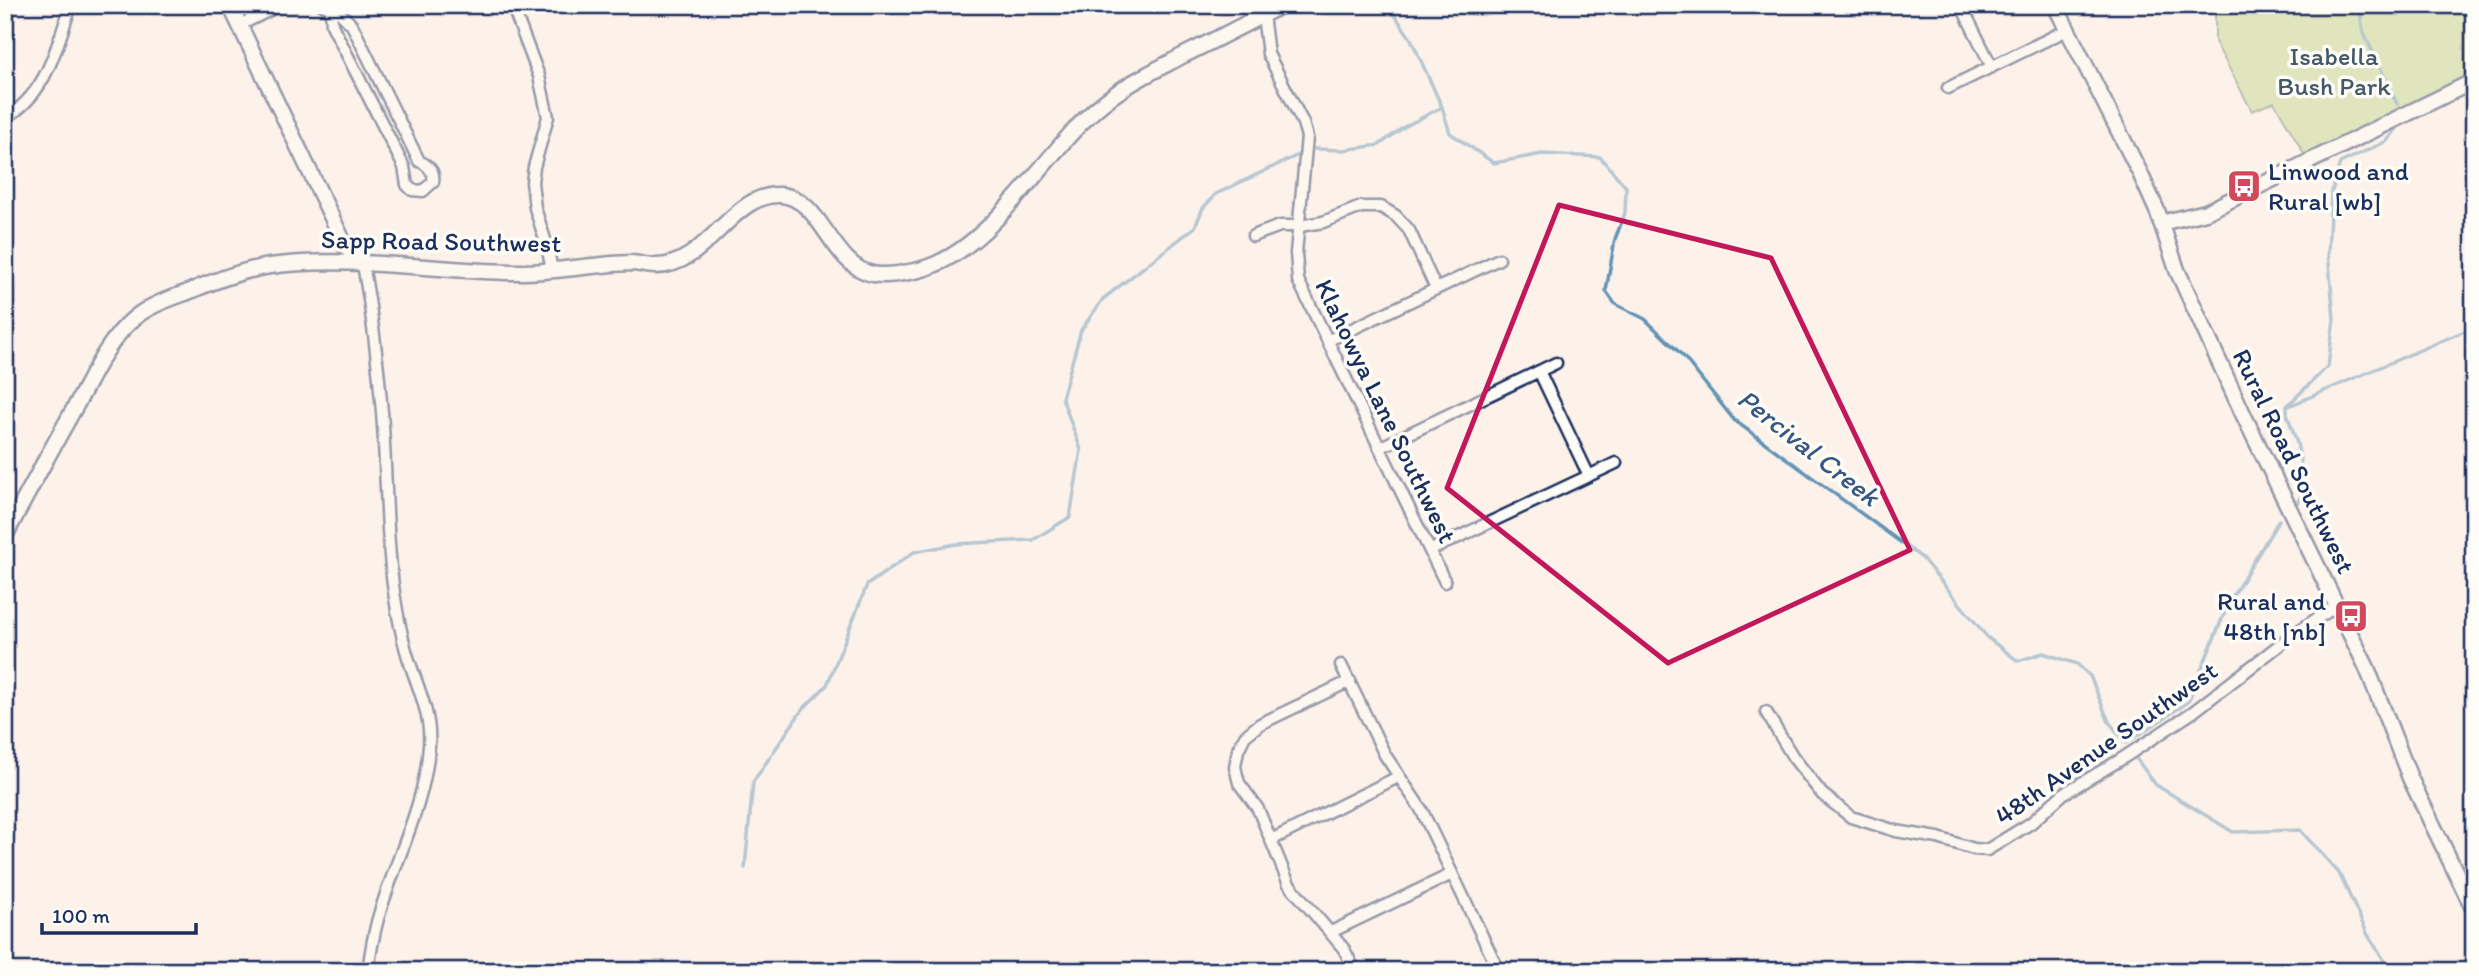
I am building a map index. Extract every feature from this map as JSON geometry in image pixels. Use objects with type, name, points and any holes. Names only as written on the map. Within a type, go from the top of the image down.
[{"type":"street","points":[[5,118],[26,104],[44,79],[71,5]]},
{"type":"street","points":[[230,5],[346,247],[363,264],[372,314],[383,414],[394,595],[407,654],[427,716],[430,743],[425,783],[381,908],[372,939],[368,971]]},
{"type":"street","points":[[240,25],[280,5]]},
{"type":"street","points":[[512,5],[539,76],[548,117],[532,182],[534,208],[552,270]]},
{"type":"street","name":"Sapp Road Southwest","points":[[5,537],[109,346],[132,318],[161,302],[223,278],[269,266],[332,263],[517,272],[635,263],[658,267],[677,261],[705,245],[740,211],[761,198],[780,195],[800,200],[845,257],[870,274],[894,274],[946,261],[970,244],[1049,161],[1077,125],[1106,100],[1133,81],[1282,5]]},
{"type":"street","points":[[1961,5],[1992,67]]},
{"type":"street","points":[[2055,5],[2140,173],[2161,223],[2206,212],[2474,81]]},
{"type":"street","points":[[327,7],[345,17],[352,25],[419,161],[427,165],[432,172],[433,182],[423,191],[412,190],[407,185],[404,167],[332,25],[327,7]]},
{"type":"street","name":"Klahowya Lane Southwest","points":[[1263,15],[1268,54],[1303,123],[1307,137],[1296,253],[1298,280],[1445,582]]},
{"type":"street","points":[[1948,88],[2067,30]]},
{"type":"street","points":[[1252,236],[1280,226],[1323,222],[1361,207],[1381,207],[1396,216],[1409,230],[1436,289]]},
{"type":"street","name":"Rural Road Southwest","points":[[2161,223],[2173,259],[2203,328],[2367,668],[2410,778],[2474,911]]},
{"type":"street","points":[[1329,340],[1499,259]]},
{"type":"street","points":[[1381,447],[1556,363]]},
{"type":"street","points":[[1539,372],[1588,476]]},
{"type":"street","points":[[1431,550],[1616,463]]},
{"type":"street","name":"48th Avenue Southwest","points":[[1766,712],[1800,766],[1822,794],[1851,817],[1896,831],[1987,850],[2031,823],[2063,794],[2193,712],[2336,606]]},
{"type":"street","points":[[1341,665],[1385,755],[1421,809],[1498,971]]},
{"type":"street","points":[[1350,681],[1260,724],[1245,736],[1238,750],[1235,766],[1239,783],[1258,809],[1289,884],[1344,949],[1355,971]]},
{"type":"street","points":[[1271,840],[1398,777]]},
{"type":"street","points":[[1331,932],[1452,874]]},
{"type":"highlighted area","points":[[1559,205],[1771,258],[1910,550],[1668,663],[1447,488]]},
{"type":"green space","name":"Isabella Bush Park","points":[[2215,5],[2474,5],[2474,77],[2306,157],[2274,102],[2252,111],[2215,42]]},
{"type":"waterway","name":"Percival Creek","points":[[1388,5],[1411,39],[1442,107],[1450,133],[1494,163],[1542,154],[1600,157],[1626,187],[1625,213],[1615,239],[1606,291],[1615,304],[1645,319],[1683,356],[1734,420],[1922,558],[1988,638],[2018,661],[2043,653],[2077,664],[2090,676],[2109,722],[2126,743],[2188,702],[2229,602],[2279,520]]},
{"type":"waterway","points":[[2359,5],[2363,31],[2397,104]]},
{"type":"waterway","points":[[1315,149],[1343,150],[1379,145],[1404,127],[1442,107]]},
{"type":"waterway","points":[[2295,506],[2303,493],[2304,483],[2287,406],[2328,366],[2334,319],[2328,253],[2331,194],[2340,163],[2387,141],[2402,122]]},
{"type":"waterway","points":[[745,868],[753,782],[802,710],[827,685],[867,585],[914,552],[956,544],[1033,540],[1070,517],[1081,450],[1062,398],[1081,330],[1103,299],[1195,227],[1203,208],[1216,194],[1298,155]]},
{"type":"waterway","points":[[2289,406],[2474,327]]},
{"type":"waterway","name":"Percival Creek","points":[[2135,757],[2156,785],[2233,832],[2300,830],[2339,873],[2368,935],[2391,971]]},
{"type":"place","name":"Linwood and Rural [wb]","points":[[2244,186]]},
{"type":"place","name":"Rural and 48th [nb]","points":[[2351,616]]}]
